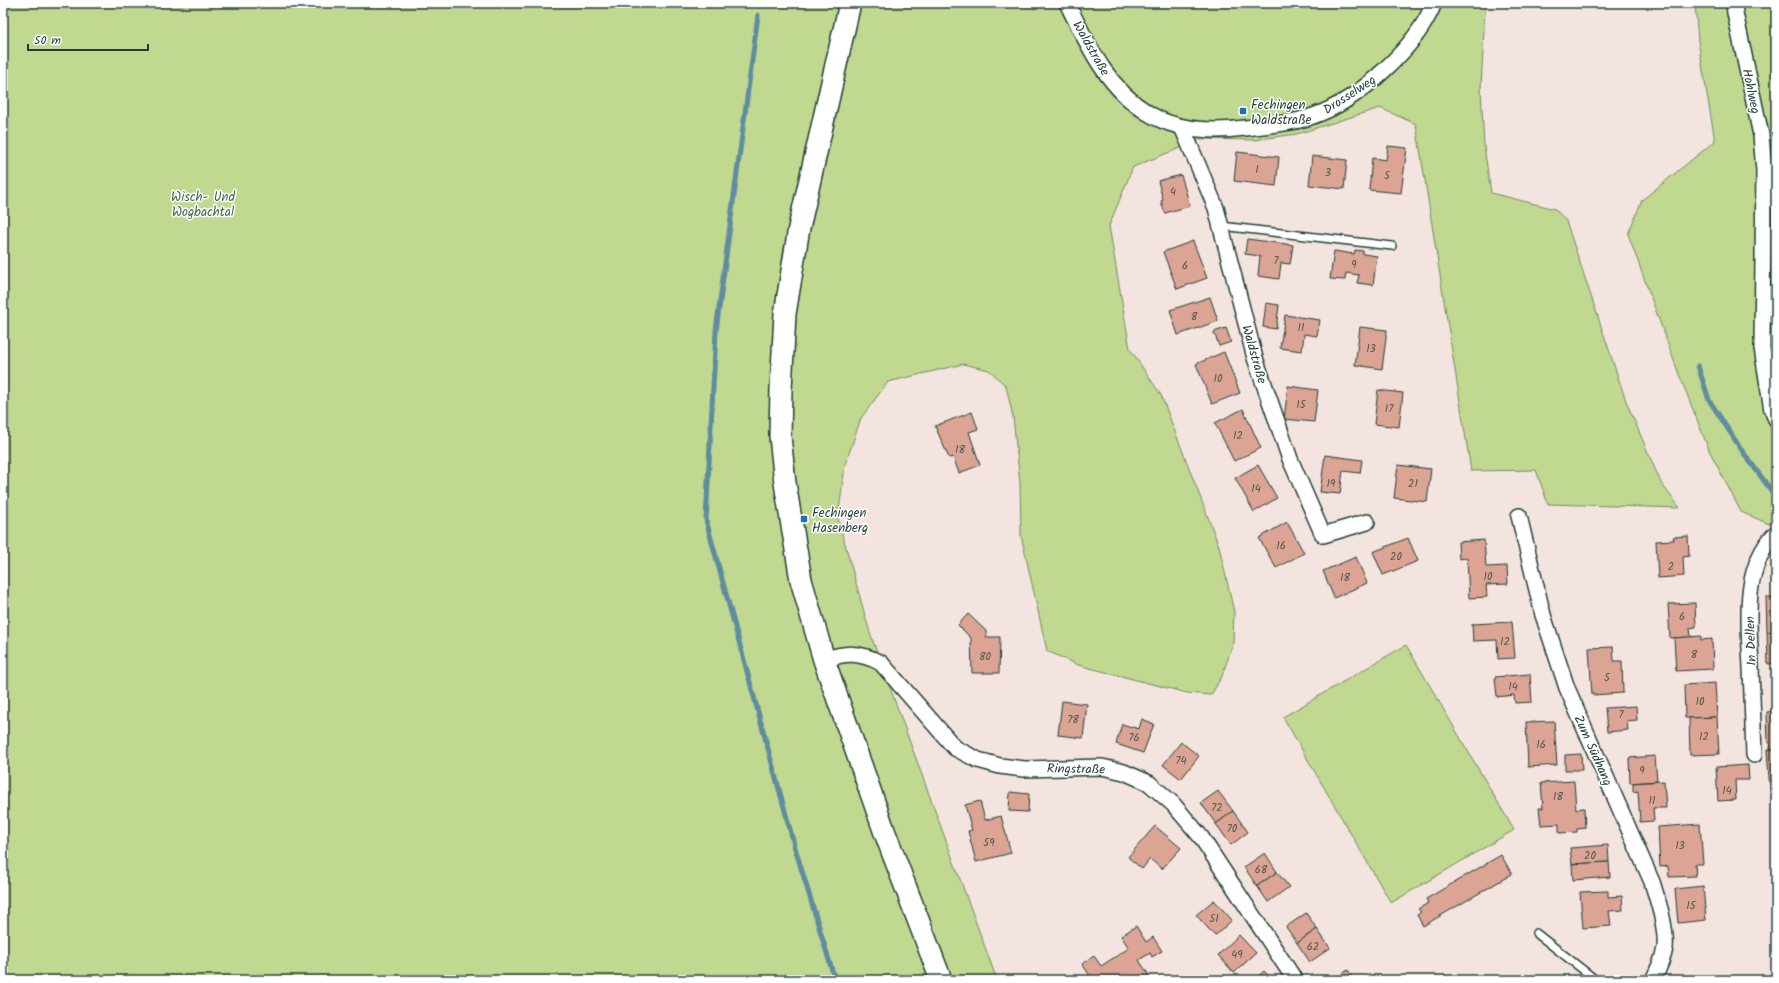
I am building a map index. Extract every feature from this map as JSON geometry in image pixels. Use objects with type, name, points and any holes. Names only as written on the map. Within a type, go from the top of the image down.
[{"type":"main road","points":[[850,3],[799,228],[786,314],[781,388],[780,436],[784,483],[801,580],[824,660],[885,833],[940,980]]},
{"type":"street","name":"Waldstraße","points":[[1067,3],[1095,59],[1111,81],[1128,99],[1147,113],[1182,127],[1206,130]]},
{"type":"street","name":"Drosselweg","points":[[1206,130],[1234,130],[1284,124],[1314,116],[1342,101],[1371,83],[1406,48],[1434,3]]},
{"type":"street","name":"Hohlweg","points":[[1734,3],[1761,135],[1764,171],[1762,348],[1772,410],[1776,419]]},
{"type":"street","name":"Waldstraße","points":[[1182,127],[1216,208],[1255,358],[1290,460],[1323,536],[1366,522]]},
{"type":"street","name":"Zum Südhang","points":[[1519,516],[1544,615],[1567,688],[1652,882],[1662,914],[1665,948],[1660,967],[1653,980]]},
{"type":"street","name":"In Dellen","points":[[1754,755],[1748,599],[1754,571],[1766,543],[1776,533]]},
{"type":"street","name":"Ringstraße","points":[[824,660],[839,655],[866,655],[881,663],[955,748],[978,760],[1000,766],[1024,769],[1102,767],[1124,772],[1149,783],[1173,804],[1201,837],[1295,980]]},
{"type":"lane","points":[[1221,226],[1392,246]]},
{"type":"lane","points":[[1536,933],[1596,980]]},
{"type":"green space","name":"Wisch- Und Wogbachtal","points":[[3,3],[1488,3],[1485,11],[1481,88],[1484,147],[1491,193],[1555,209],[1566,221],[1626,401],[1661,483],[1680,508],[1548,504],[1536,470],[1471,471],[1416,124],[1380,108],[1297,134],[1253,140],[1202,139],[1133,167],[1109,226],[1130,349],[1161,395],[1219,546],[1234,612],[1233,644],[1222,676],[1211,695],[1187,693],[1078,665],[1047,651],[1021,535],[1020,483],[1013,417],[1006,386],[989,370],[963,364],[888,382],[861,418],[845,465],[838,519],[870,633],[997,980],[3,980]]},
{"type":"green space","points":[[1695,3],[1776,3],[1776,517],[1769,524],[1741,512],[1709,450],[1677,369],[1628,234],[1642,200],[1715,141],[1698,41]]},
{"type":"green space","points":[[1406,645],[1514,830],[1391,903],[1283,717]]},
{"type":"building","points":[[1388,146],[1407,148],[1401,193],[1369,190],[1372,158],[1386,160]]},
{"type":"building","points":[[1237,152],[1279,157],[1276,186],[1234,181]]},
{"type":"building","points":[[1312,156],[1347,160],[1344,189],[1309,185]]},
{"type":"building","points":[[1181,175],[1190,206],[1165,213],[1161,201],[1163,200],[1158,181]]},
{"type":"building","points":[[1247,239],[1293,245],[1290,264],[1281,263],[1279,279],[1258,276],[1260,256],[1245,254]]},
{"type":"building","points":[[1193,241],[1207,278],[1177,289],[1163,252]]},
{"type":"building","points":[[1355,250],[1363,251],[1363,254],[1377,256],[1373,285],[1357,283],[1359,275],[1346,273],[1345,280],[1330,279],[1334,251],[1354,254]]},
{"type":"building","points":[[1210,297],[1218,321],[1178,335],[1170,310]]},
{"type":"building","points":[[1266,303],[1279,305],[1276,329],[1263,327]]},
{"type":"building","points":[[1285,315],[1320,320],[1317,336],[1304,334],[1302,351],[1280,348]]},
{"type":"building","points":[[1360,327],[1387,330],[1382,369],[1355,365]]},
{"type":"building","points":[[1226,328],[1231,342],[1219,346],[1214,332]]},
{"type":"building","points":[[1224,352],[1240,393],[1212,404],[1196,364]]},
{"type":"building","points":[[1288,386],[1318,390],[1314,422],[1284,419]]},
{"type":"building","points":[[1378,390],[1403,393],[1399,427],[1374,424]]},
{"type":"building","points":[[1243,409],[1261,448],[1234,461],[1215,423]]},
{"type":"building","points":[[972,412],[978,429],[969,432],[980,465],[959,473],[953,457],[949,458],[935,426]]},
{"type":"building","points":[[1325,455],[1362,460],[1360,473],[1343,471],[1340,494],[1320,492]]},
{"type":"building","points":[[1258,465],[1277,498],[1254,512],[1235,478]]},
{"type":"building","points":[[1398,465],[1431,469],[1427,502],[1394,498]]},
{"type":"building","points":[[1287,522],[1304,553],[1276,568],[1259,538]]},
{"type":"building","points":[[1688,536],[1689,556],[1683,557],[1684,576],[1658,578],[1656,541],[1674,540],[1673,537]]},
{"type":"building","points":[[1408,538],[1418,561],[1383,575],[1373,552]]},
{"type":"building","points":[[1484,540],[1486,567],[1507,566],[1508,584],[1486,585],[1487,597],[1469,598],[1467,558],[1459,559],[1458,542]]},
{"type":"building","points":[[1356,557],[1367,583],[1334,598],[1323,571]]},
{"type":"building","points":[[1766,597],[1776,597],[1776,631],[1767,632]]},
{"type":"building","points":[[1695,603],[1696,627],[1690,628],[1691,637],[1670,638],[1668,604]]},
{"type":"building","points":[[968,614],[986,631],[986,637],[1000,637],[999,673],[972,673],[971,638],[958,625]]},
{"type":"building","points":[[1512,622],[1515,658],[1498,659],[1497,640],[1473,641],[1472,624]]},
{"type":"building","points":[[1776,631],[1776,663],[1768,664],[1767,632]]},
{"type":"building","points":[[1701,636],[1701,640],[1712,639],[1713,669],[1676,671],[1674,638]]},
{"type":"building","points":[[1613,647],[1614,661],[1622,661],[1623,693],[1592,695],[1589,648]]},
{"type":"building","points":[[1530,674],[1532,702],[1515,703],[1514,695],[1497,697],[1495,677]]},
{"type":"building","points":[[1715,683],[1717,717],[1685,718],[1684,685]]},
{"type":"building","points":[[1062,701],[1087,704],[1083,738],[1058,735]]},
{"type":"building","points":[[1636,706],[1637,720],[1627,721],[1628,730],[1607,732],[1605,708]]},
{"type":"building","points":[[1776,711],[1776,750],[1770,750],[1770,743],[1768,743],[1767,712]]},
{"type":"building","points":[[1717,717],[1719,754],[1690,755],[1689,718]]},
{"type":"building","points":[[1142,719],[1154,724],[1143,753],[1116,744],[1122,724],[1139,729]]},
{"type":"building","points":[[1554,721],[1557,765],[1528,767],[1526,722]]},
{"type":"building","points":[[1181,742],[1199,756],[1181,779],[1163,765]]},
{"type":"building","points":[[1767,750],[1776,750],[1776,792],[1770,792]]},
{"type":"building","points":[[1581,754],[1582,770],[1565,770],[1565,755]]},
{"type":"building","points":[[1655,756],[1657,781],[1630,783],[1629,758]]},
{"type":"building","points":[[1748,765],[1749,780],[1735,780],[1736,800],[1718,801],[1716,767]]},
{"type":"building","points":[[1574,781],[1576,809],[1584,808],[1585,828],[1577,829],[1577,832],[1559,833],[1559,824],[1541,825],[1539,808],[1543,808],[1541,783]]},
{"type":"building","points":[[1664,781],[1666,808],[1653,808],[1654,821],[1640,822],[1638,791],[1633,792],[1633,783]]},
{"type":"building","points":[[1218,791],[1233,811],[1216,824],[1201,803]]},
{"type":"building","points":[[1010,792],[1029,794],[1028,812],[1009,811]]},
{"type":"building","points":[[980,801],[985,820],[1001,816],[1011,853],[976,862],[968,831],[972,830],[965,805]]},
{"type":"building","points":[[1233,811],[1248,832],[1231,845],[1216,824]]},
{"type":"building","points":[[1700,824],[1703,864],[1695,864],[1696,876],[1669,877],[1668,866],[1660,867],[1658,827]]},
{"type":"building","points":[[1155,826],[1181,848],[1162,869],[1150,859],[1142,869],[1128,857]]},
{"type":"building","points":[[1608,845],[1609,862],[1572,864],[1570,848]]},
{"type":"building","points":[[1265,853],[1277,872],[1257,886],[1244,867]]},
{"type":"building","points":[[1501,855],[1512,874],[1423,926],[1417,915],[1421,912],[1418,909],[1428,903],[1426,899]]},
{"type":"building","points":[[1609,862],[1610,877],[1573,880],[1572,864]]},
{"type":"building","points":[[1277,872],[1289,887],[1268,902],[1257,886]]},
{"type":"building","points":[[1703,886],[1706,920],[1678,923],[1675,889]]},
{"type":"building","points":[[1608,891],[1608,897],[1622,896],[1623,910],[1609,911],[1611,926],[1583,928],[1580,892]]},
{"type":"building","points":[[1214,900],[1232,920],[1215,936],[1196,915]]},
{"type":"building","points":[[1306,913],[1317,929],[1297,943],[1286,927]]},
{"type":"building","points":[[1136,926],[1146,942],[1153,937],[1162,951],[1152,957],[1150,953],[1139,960],[1152,980],[1093,980],[1082,964],[1094,956],[1101,966],[1129,948],[1121,936]]},
{"type":"building","points":[[1317,929],[1330,948],[1310,962],[1297,943]]},
{"type":"building","points":[[1239,935],[1256,953],[1234,973],[1218,955]]},
{"type":"building","points":[[1348,970],[1354,980],[1333,980]]},
{"type":"building","points":[[1264,971],[1273,980],[1254,980]]},
{"type":"waterway","points":[[758,15],[716,331],[706,520],[795,848],[835,980]]},
{"type":"waterway","points":[[1698,366],[1709,400],[1743,452],[1776,497]]},
{"type":"place","name":"Fechingen Waldstraße","points":[[1243,111]]},
{"type":"place","name":"Fechingen Hasenberg","points":[[804,519]]}]
